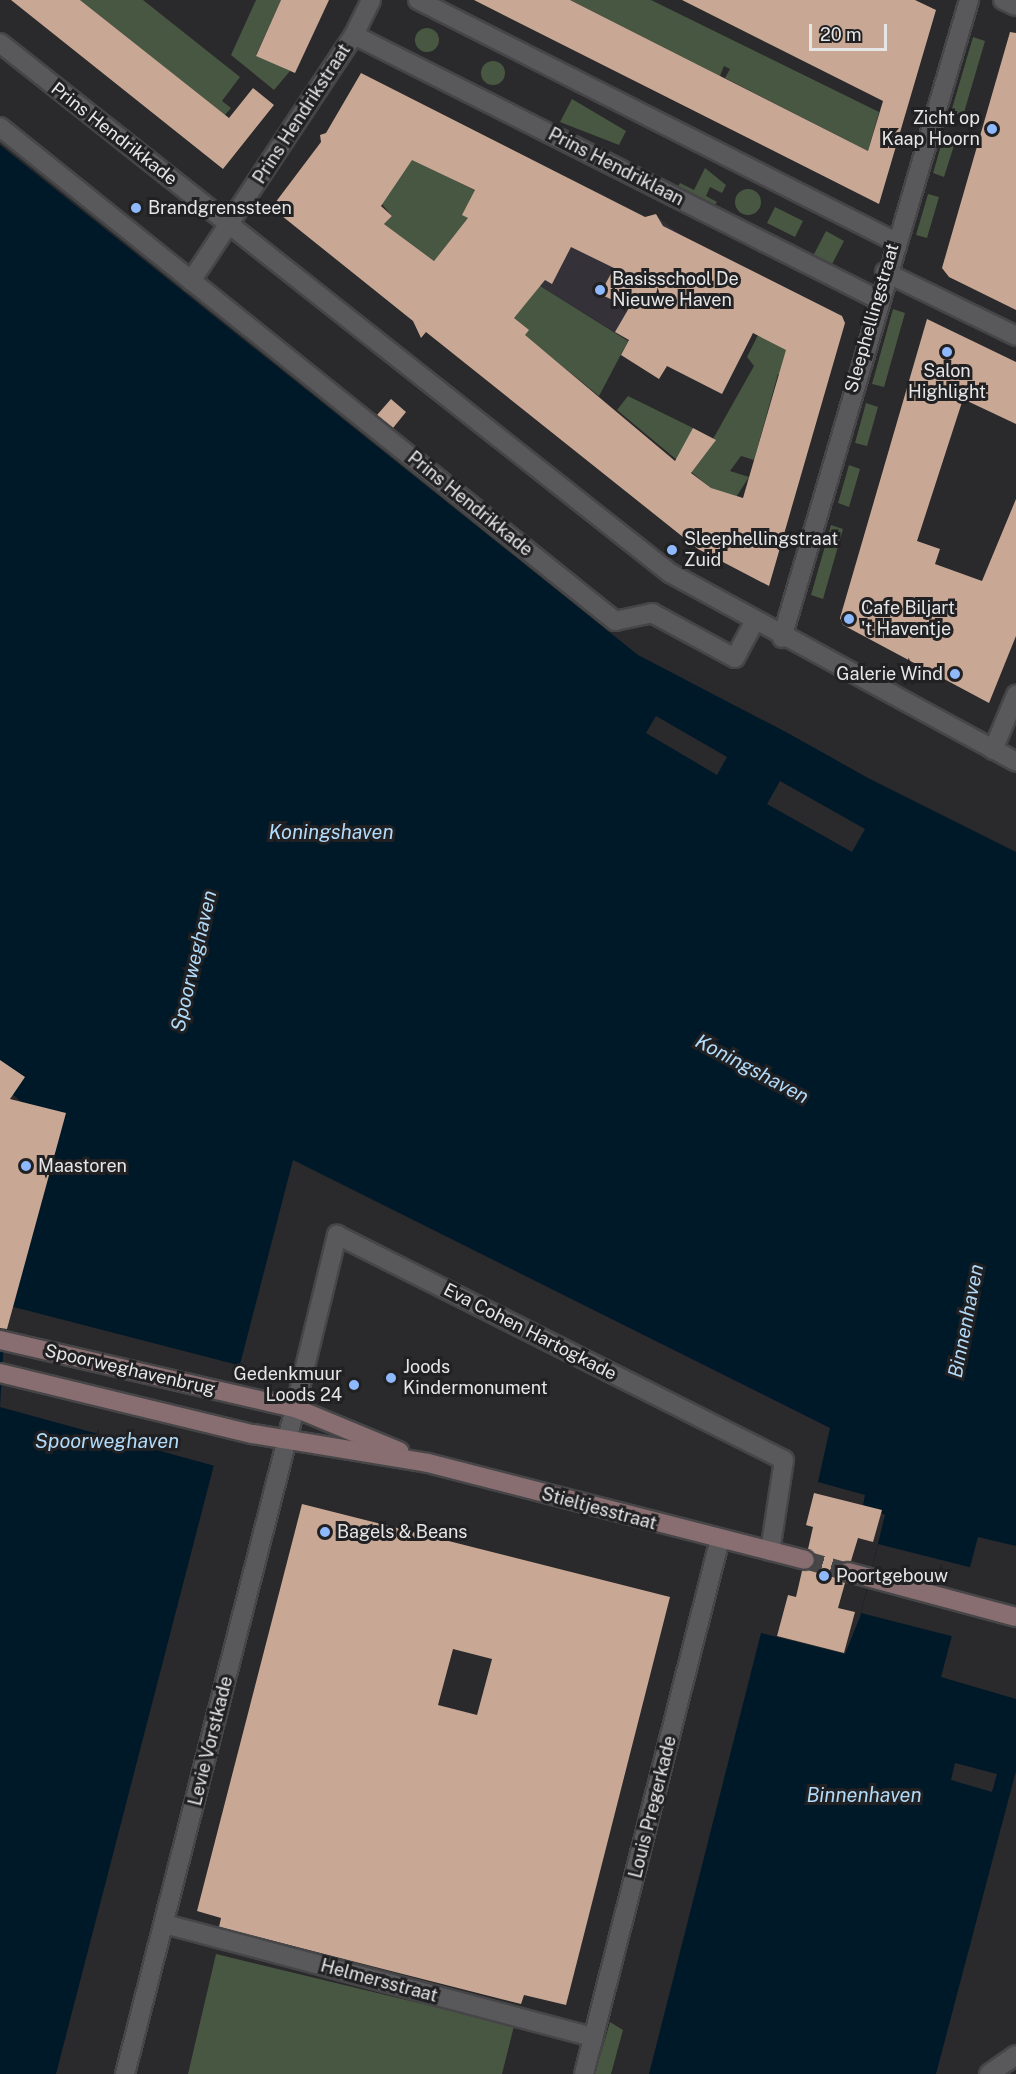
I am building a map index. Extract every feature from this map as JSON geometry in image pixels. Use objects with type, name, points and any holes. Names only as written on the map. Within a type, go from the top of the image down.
[{"type":"street","name":"Prins Hendrikstraat","points":[[229,225],[354,35],[370,0]]},
{"type":"street","points":[[418,0],[894,241]]},
{"type":"street","name":"Sleephellingstraat","points":[[782,638],[894,241],[969,0]]},
{"type":"street","points":[[1003,0],[1016,6]]},
{"type":"street","name":"Prins Hendriklaan","points":[[354,35],[877,299]]},
{"type":"street","name":"Prins Hendrikkade","points":[[0,43],[658,564],[754,623],[1016,762]]},
{"type":"street","name":"Prins Hendrikkade","points":[[0,127],[615,621],[652,613],[735,658],[754,623]]},
{"type":"street","points":[[191,281],[229,225]]},
{"type":"street","points":[[885,272],[1016,336]]},
{"type":"street","points":[[993,750],[1016,695]]},
{"type":"street","name":"Eva Cohen Hartogkade","points":[[297,1400],[337,1235],[784,1460],[770,1551]]},
{"type":"street","name":"Spoorweghavenbrug","points":[[0,1340],[261,1400],[297,1400]]},
{"type":"street","name":"Spoorweghavenbrug","points":[[0,1373],[288,1441]]},
{"type":"street","name":"Levie Vorstkade","points":[[125,2074],[297,1400]]},
{"type":"street","name":"Stieltjesstraat","points":[[297,1400],[428,1463]]},
{"type":"street","name":"Stieltjesstraat","points":[[288,1441],[428,1463],[805,1560]]},
{"type":"street","name":"Louis Pregerkade","points":[[584,2074],[720,1539]]},
{"type":"street","points":[[848,1572],[1016,1617]]},
{"type":"street","name":"Helmersstraat","points":[[165,1924],[593,2037]]},
{"type":"street","points":[[989,2074],[1016,2055]]},
{"type":"shaded area","name":"Basisschool De Nieuwe Haven","points":[[589,188],[646,217],[656,216],[682,236],[652,295],[744,350],[722,394],[667,366],[659,379],[621,355],[628,340],[540,286]]},
{"type":"green space","points":[[80,0],[143,0],[240,77],[222,101],[231,108],[225,115]]},
{"type":"green space","points":[[256,0],[281,0],[256,55],[290,71],[274,90],[231,55]]},
{"type":"green space","points":[[570,0],[651,0],[879,112],[868,151],[725,78],[730,69],[724,66],[720,76]]},
{"type":"green space","points":[[427,28],[435,32],[439,40],[435,48],[427,52],[419,48],[415,40],[419,32]]},
{"type":"green space","points":[[973,37],[985,41],[963,116],[951,112]]},
{"type":"green space","points":[[493,61],[498,62],[504,68],[504,78],[498,84],[493,85],[488,84],[482,78],[481,73],[482,68],[488,62]]},
{"type":"green space","points":[[572,99],[626,131],[619,145],[560,122]]},
{"type":"green space","points":[[945,132],[957,136],[944,177],[933,173]]},
{"type":"green space","points":[[396,151],[564,235],[540,286],[628,341],[599,396],[524,335],[457,232],[434,261],[384,224],[392,216],[343,158]]},
{"type":"green space","points":[[705,168],[726,185],[722,193],[710,187],[706,196],[717,202],[713,207],[677,188],[680,183],[694,190]]},
{"type":"green space","points":[[748,189],[757,193],[761,202],[757,211],[748,215],[739,211],[735,202],[739,193]]},
{"type":"green space","points":[[928,194],[939,197],[927,238],[916,235]]},
{"type":"green space","points":[[775,207],[803,221],[795,237],[767,223]]},
{"type":"green space","points":[[826,231],[844,241],[831,266],[813,256]]},
{"type":"green space","points":[[893,309],[905,313],[884,387],[872,384]]},
{"type":"green space","points":[[758,335],[805,359],[795,379],[778,374],[754,460],[741,456],[730,471],[749,477],[731,505],[617,410],[628,396],[693,428],[690,435],[713,439],[754,366],[747,357]]},
{"type":"green space","points":[[866,403],[878,407],[867,446],[855,443]]},
{"type":"green space","points":[[849,465],[860,469],[849,507],[838,503]]},
{"type":"green space","points":[[831,525],[843,529],[823,599],[811,595]]},
{"type":"green space","points":[[216,1954],[514,2026],[502,2074],[188,2074]]},
{"type":"green space","points":[[610,2022],[623,2030],[611,2074],[595,2074]]},
{"type":"water","name":"Koningshaven","points":[[0,145],[638,655],[1016,852],[1016,1546],[978,1537],[941,1677],[1016,1699],[1016,1771],[936,2074],[649,2074],[761,1633],[845,1654],[860,1617],[885,1515],[863,1505],[865,1495],[818,1482],[830,1428],[293,1160],[56,2074],[0,2074],[0,1347],[48,1126],[0,1083]]},
{"type":"pier","points":[[645,653],[971,824],[1016,852],[868,778]]},
{"type":"pier","points":[[656,716],[727,757],[717,775],[646,733]]},
{"type":"pier","points":[[780,781],[865,829],[852,852],[767,804]]},
{"type":"pier","points":[[6,1305],[242,1366],[215,1466],[0,1407]]},
{"type":"pier","points":[[878,1544],[973,1568],[955,1637],[861,1613]]},
{"type":"pier","points":[[955,1763],[997,1774],[992,1792],[951,1780]]},
{"type":"building","points":[[11,0],[80,0],[229,118],[253,88],[274,105],[223,169]]},
{"type":"building","points":[[281,0],[329,0],[295,73],[256,56]]},
{"type":"building","points":[[474,0],[570,0],[868,151],[883,101],[682,0],[915,0],[936,10],[879,204]]},
{"type":"building","points":[[1010,32],[1016,33],[1016,310],[949,277],[942,268]]},
{"type":"building","points":[[361,73],[645,217],[656,214],[663,226],[842,316],[845,323],[769,586],[698,549],[426,332],[421,338],[413,321],[277,212],[275,203],[321,142],[320,135],[326,133]],"holes":[[[412,160],[475,190],[462,215],[468,218],[434,261],[384,224],[392,216],[381,206]],[[571,247],[614,268],[600,294],[629,308],[615,332],[629,340],[621,355],[659,379],[667,366],[722,394],[753,333],[786,350],[743,498],[711,488],[691,473],[716,440],[693,428],[675,461],[525,335],[529,330],[514,318],[545,280],[552,284]]]},
{"type":"building","points":[[927,319],[1016,362],[1016,424],[963,399],[917,541],[940,549],[935,564],[982,581],[1016,499],[1016,636],[989,703],[843,625],[840,618]]},
{"type":"building","points":[[391,399],[406,412],[393,428],[377,415]]},
{"type":"building","name":"Maastoren","points":[[0,1060],[25,1077],[10,1099],[66,1113],[7,1329],[0,1328]]},
{"type":"building","name":"Poortgebouw","points":[[814,1493],[882,1510],[873,1542],[858,1538],[851,1561],[837,1570],[845,1583],[838,1608],[855,1612],[844,1653],[777,1636],[788,1595],[796,1597],[802,1571],[816,1562],[808,1549],[813,1527],[806,1525]]},
{"type":"building","points":[[302,1504],[670,1597],[566,2005],[524,1995],[521,2004],[391,1971],[219,1927],[221,1918],[197,1911]],"holes":[[[453,1649],[492,1659],[477,1715],[438,1705]]]},
{"type":"tunnel","points":[[805,1560],[848,1572]]},
{"type":"place","name":"Zicht op Kaap Hoorn","points":[[992,129]]},
{"type":"place","name":"Brandgrenssteen","points":[[136,208]]},
{"type":"place","name":"Basisschool De Nieuwe Haven","points":[[600,290]]},
{"type":"place","name":"Salon Highlight","points":[[947,352]]},
{"type":"place","name":"Sleephellingstraat Zuid","points":[[672,550]]},
{"type":"place","name":"Cafe Biljart 't Haventje","points":[[849,619]]},
{"type":"place","name":"Galerie Wind","points":[[955,674]]},
{"type":"place","name":"Maastoren","points":[[26,1166]]},
{"type":"place","name":"Joods Kindermonument","points":[[391,1378]]},
{"type":"place","name":"Gedenkmuur Loods 24","points":[[354,1385]]},
{"type":"place","name":"Bagels & Beans","points":[[325,1532]]},
{"type":"place","name":"Poortgebouw","points":[[824,1576]]},
{"type":"water label","name":"Spoorweghaven","points":[[194,961]]},
{"type":"water label","name":"Binnenhaven","points":[[966,1321]]},
{"type":"water label","name":"Spoorweghaven","points":[[107,1441]]},
{"type":"water label","name":"Binnenhaven","points":[[864,1795]]}]
